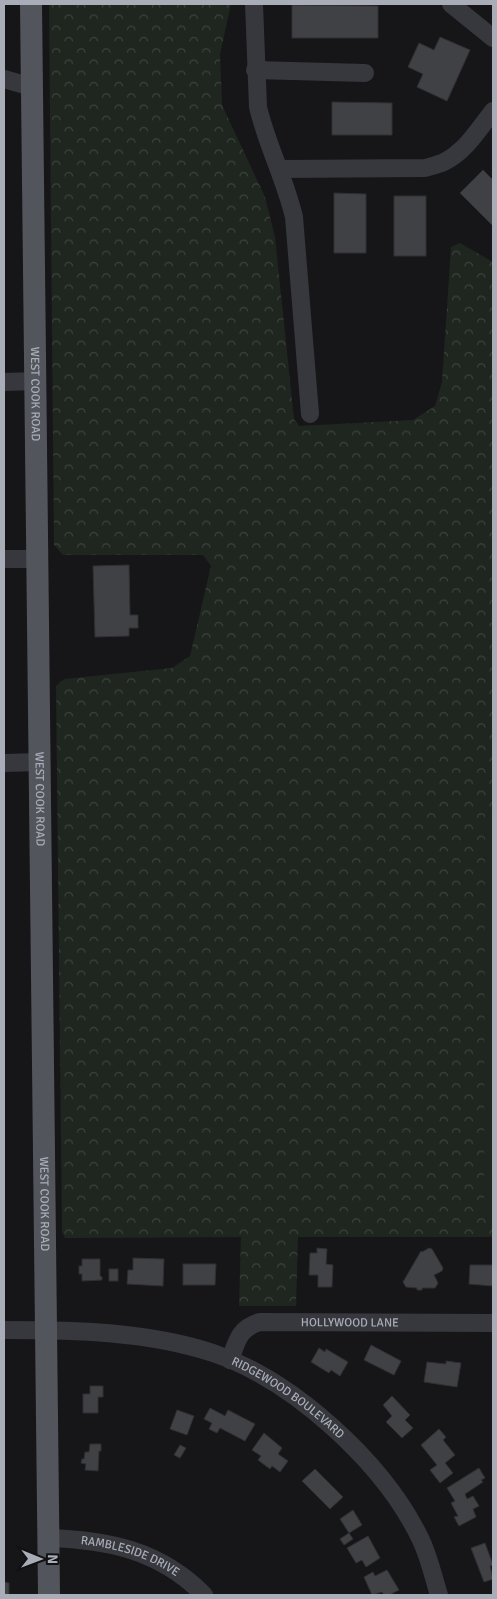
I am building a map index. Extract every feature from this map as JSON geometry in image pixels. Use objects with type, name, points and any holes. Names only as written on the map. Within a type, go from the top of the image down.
[{"type":"main road","name":"WEST COOK ROAD","points":[[31,4],[49,1595]]},
{"type":"street","points":[[254,4],[258,107],[290,199],[295,226],[310,414]]},
{"type":"street","points":[[451,4],[493,38]]},
{"type":"street","points":[[256,70],[365,73]]},
{"type":"street","points":[[4,79],[32,87]]},
{"type":"street","points":[[279,169],[425,168],[442,163],[454,156],[466,145],[493,111]]},
{"type":"street","points":[[4,382],[36,381]]},
{"type":"street","points":[[4,559],[38,559]]},
{"type":"street","points":[[4,763],[40,762]]},
{"type":"street","name":"HOLLYWOOD LANE","points":[[230,1360],[242,1331],[250,1325],[260,1322],[493,1323]]},
{"type":"street","name":"RIDGEWOOD BOULEVARD","points":[[4,1330],[70,1330],[134,1336],[195,1348],[230,1360],[288,1392],[344,1437],[380,1478],[420,1538],[439,1595]]},
{"type":"street","name":"RAMBLESIDE DRIVE","points":[[48,1538],[94,1542],[133,1550],[166,1564],[204,1595]]},
{"type":"green space","points":[[49,4],[231,4],[220,54],[222,105],[265,197],[275,237],[294,419],[299,426],[413,420],[435,406],[442,382],[451,247],[460,243],[493,262],[493,1237],[298,1237],[296,1306],[239,1306],[241,1237],[65,1238],[62,1232],[56,686],[64,679],[172,668],[190,656],[211,566],[203,555],[63,555],[54,545]]},
{"type":"green space","points":[[493,812],[493,1217],[484,1217],[485,815]]},
{"type":"building","points":[[292,5],[378,6],[378,38],[292,38]]},
{"type":"building","points":[[440,37],[470,50],[447,101],[417,87],[423,74],[408,67],[419,43],[434,50]]},
{"type":"building","points":[[332,102],[392,103],[392,135],[332,135]]},
{"type":"building","points":[[483,170],[493,180],[493,226],[460,193]]},
{"type":"building","points":[[334,193],[366,194],[366,253],[334,253]]},
{"type":"building","points":[[394,196],[426,196],[426,256],[394,256]]},
{"type":"building","points":[[129,565],[130,615],[138,615],[138,628],[129,628],[129,636],[95,637],[93,566]]},
{"type":"building","points":[[317,1248],[327,1249],[326,1264],[333,1265],[332,1287],[318,1287],[318,1275],[309,1275],[310,1253],[317,1253]]},
{"type":"building","points":[[429,1248],[432,1249],[443,1268],[442,1271],[434,1275],[438,1283],[435,1288],[422,1288],[422,1290],[406,1287],[403,1282],[421,1251]]},
{"type":"building","points":[[133,1258],[164,1259],[163,1286],[127,1284],[128,1270],[133,1270]]},
{"type":"building","points":[[82,1259],[100,1259],[100,1276],[102,1280],[82,1281],[82,1274],[79,1274],[79,1266],[82,1266]]},
{"type":"building","points":[[183,1264],[216,1264],[215,1285],[183,1285]]},
{"type":"building","points":[[470,1265],[493,1265],[493,1286],[469,1284]]},
{"type":"building","points":[[109,1269],[118,1269],[118,1281],[109,1281]]},
{"type":"building","points":[[371,1345],[401,1361],[394,1375],[364,1360]]},
{"type":"building","points":[[319,1348],[325,1352],[326,1349],[348,1362],[340,1376],[331,1370],[329,1373],[311,1362]]},
{"type":"building","points":[[446,1361],[461,1363],[457,1387],[424,1382],[427,1362],[446,1364]]},
{"type":"building","points":[[90,1386],[103,1386],[103,1397],[98,1397],[98,1413],[83,1413],[83,1394],[90,1394]]},
{"type":"building","points":[[392,1396],[410,1415],[405,1420],[413,1428],[402,1438],[386,1422],[392,1416],[383,1405]]},
{"type":"building","points":[[210,1408],[225,1416],[228,1410],[255,1424],[245,1441],[220,1428],[217,1433],[209,1429],[212,1423],[204,1419]]},
{"type":"building","points":[[177,1410],[194,1416],[187,1435],[170,1429]]},
{"type":"building","points":[[439,1429],[446,1437],[443,1440],[455,1455],[445,1463],[453,1473],[440,1483],[430,1470],[437,1465],[421,1445]]},
{"type":"building","points":[[264,1433],[282,1448],[278,1454],[288,1461],[280,1472],[272,1466],[270,1469],[258,1460],[261,1456],[252,1450]]},
{"type":"building","points":[[90,1444],[101,1444],[98,1471],[85,1470],[86,1464],[81,1463],[85,1452],[89,1452]]},
{"type":"building","points":[[180,1445],[186,1448],[180,1458],[174,1455]]},
{"type":"building","points":[[479,1468],[485,1478],[481,1480],[483,1482],[465,1494],[467,1499],[473,1496],[479,1506],[473,1509],[476,1517],[459,1526],[454,1517],[458,1516],[451,1503],[455,1501],[447,1488]]},
{"type":"building","points":[[315,1469],[343,1497],[330,1509],[302,1481]]},
{"type":"building","points":[[353,1510],[362,1525],[349,1533],[340,1519]]},
{"type":"building","points":[[349,1533],[353,1539],[344,1545],[340,1539]]},
{"type":"building","points":[[368,1536],[380,1558],[366,1567],[362,1560],[356,1563],[347,1548]]},
{"type":"building","points":[[485,1543],[493,1565],[490,1566],[493,1579],[484,1582],[471,1548]]},
{"type":"building","points":[[387,1570],[399,1590],[392,1595],[384,1595],[382,1592],[372,1595],[364,1577],[373,1572],[375,1576]]},
{"type":"building","points":[[4,1582],[9,1583],[9,1595],[4,1595]]}]
